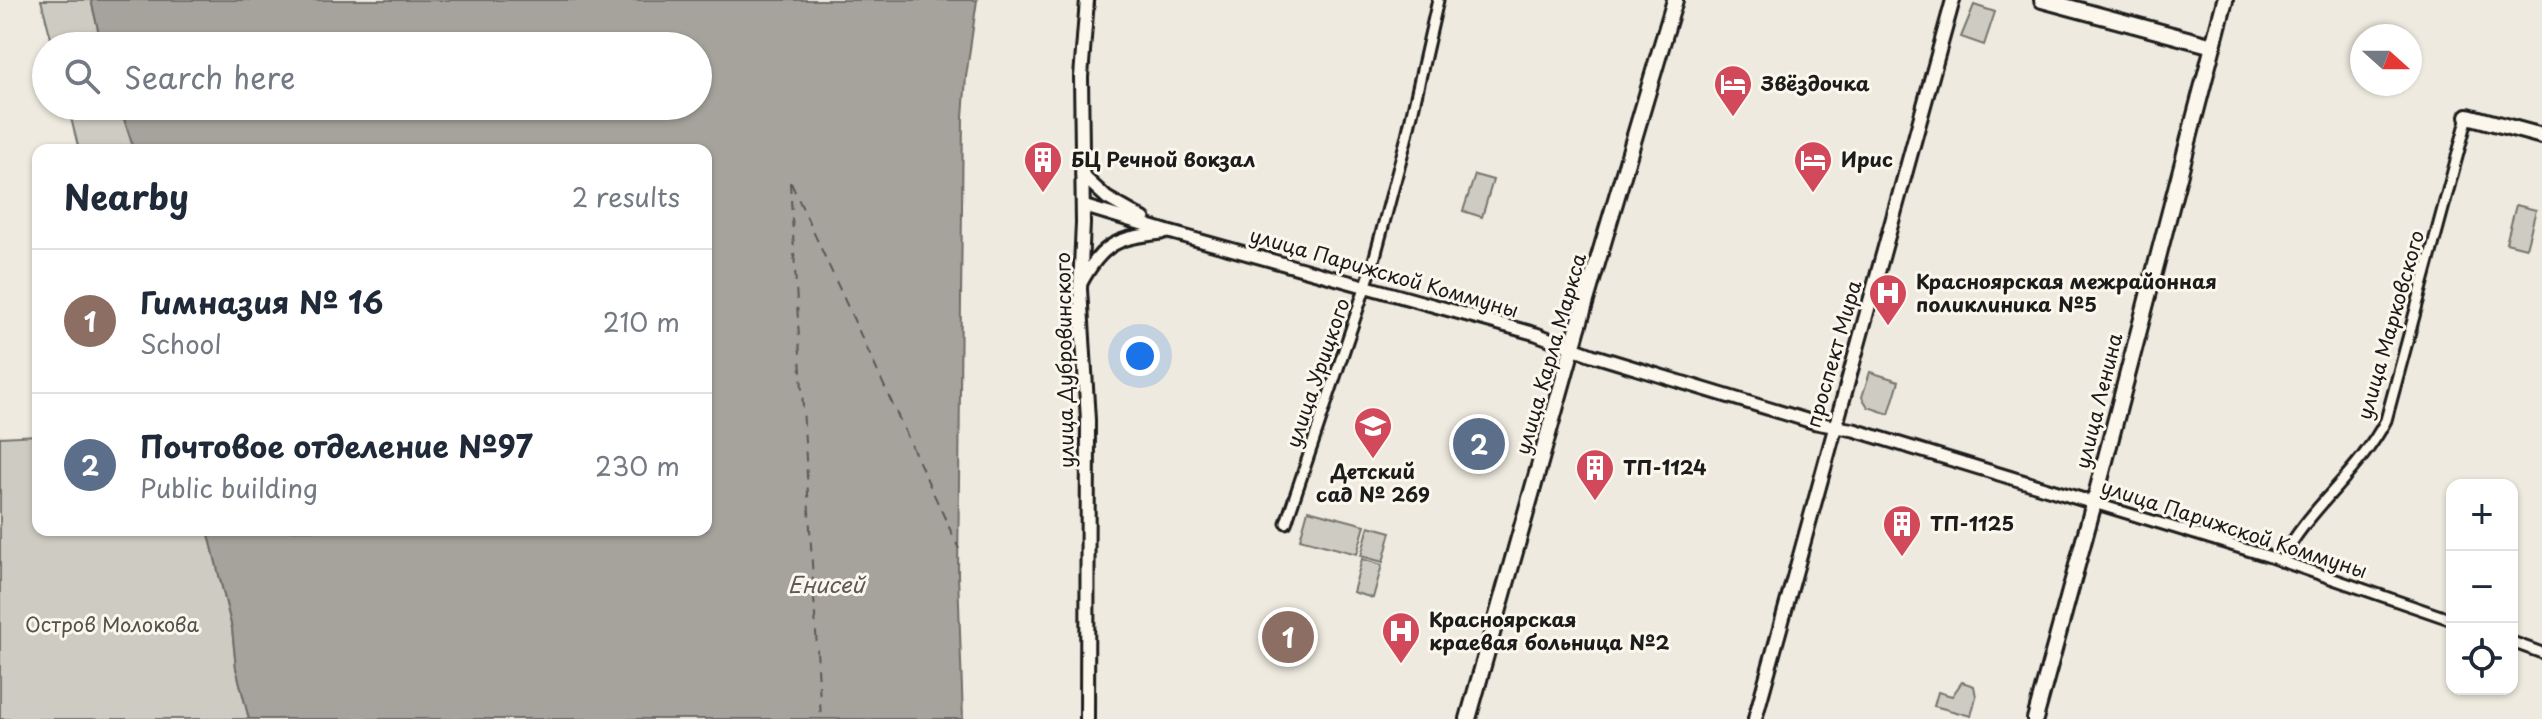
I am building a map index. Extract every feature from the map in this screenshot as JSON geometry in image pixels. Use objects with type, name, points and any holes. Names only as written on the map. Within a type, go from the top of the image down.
[{"type":"main road","name":"улица Дубровинского","points":[[1087,0],[1081,77],[1083,206],[1080,284],[1088,420],[1087,719]]},
{"type":"main road","name":"улица Карла Маркса","points":[[1468,719],[1572,348],[1675,0]]},
{"type":"main road","name":"проспект Мира","points":[[1755,719],[1953,0]]},
{"type":"main road","points":[[2042,0],[2213,46]]},
{"type":"main road","name":"улица Ленина","points":[[2035,719],[2225,0]]},
{"type":"main road","points":[[2468,116],[2542,136]]},
{"type":"street","name":"улица Урицкого","points":[[1286,523],[1366,287],[1409,129],[1438,0]]},
{"type":"street","name":"улица Марковского","points":[[2281,561],[2291,541],[2371,448],[2386,420],[2468,116]]},
{"type":"street","points":[[1082,175],[1107,198],[1169,232]]},
{"type":"street","name":"улица Парижской Коммуны","points":[[1083,206],[1536,334],[1572,348],[1835,427],[1896,442],[2281,561],[2446,618]]},
{"type":"street","points":[[1080,284],[1091,265],[1111,245],[1125,238],[1169,232]]},
{"type":"street","points":[[2518,644],[2542,653]]},
{"type":"green space","points":[[41,0],[91,0],[99,32],[49,32]]},
{"type":"green space","points":[[1974,5],[1995,12],[1984,45],[1961,37]]},
{"type":"green space","points":[[72,120],[124,120],[132,144],[78,144]]},
{"type":"green space","points":[[1475,175],[1493,180],[1482,217],[1463,211]]},
{"type":"green space","points":[[2516,205],[2536,210],[2526,248],[2506,243]]},
{"type":"green space","points":[[1870,372],[1899,381],[1889,414],[1868,407],[1862,397]]},
{"type":"green space","name":"Остров Молокова","points":[[32,435],[32,536],[209,536],[232,628],[236,668],[249,719],[0,719],[0,437]]},
{"type":"green space","points":[[1308,510],[1365,525],[1357,554],[1300,539]]},
{"type":"green space","points":[[1369,526],[1391,532],[1383,562],[1361,556]]},
{"type":"green space","points":[[1362,559],[1382,565],[1373,598],[1353,592]]},
{"type":"green space","points":[[1962,682],[1974,686],[1976,697],[1971,716],[1934,706],[1938,692],[1952,696]]},
{"type":"water","name":"Енисей","points":[[91,0],[977,0],[963,117],[958,574],[963,719],[249,719],[236,668],[232,628],[209,536],[712,536],[712,144],[132,144],[124,120],[712,120],[712,32],[99,32]]},
{"type":"ferry route","points":[[790,182],[821,719]]},
{"type":"ferry route","points":[[791,183],[959,549]]},
{"type":"place","name":"Звёздочка","points":[[1733,118]]},
{"type":"place","name":"БЦ Речной вокзал","points":[[1043,194]]},
{"type":"place","name":"Ирис","points":[[1813,194]]},
{"type":"place","name":"Красноярская межрайонная поликлиника №5","points":[[1888,327]]},
{"type":"place","name":"Почтовое отделение №97","points":[[1479,444]]},
{"type":"place","name":"Детский сад № 269","points":[[1373,460]]},
{"type":"place","name":"ТП-1124","points":[[1595,502]]},
{"type":"place","name":"ТП-1125","points":[[1902,558]]},
{"type":"place","name":"Гимназия № 16","points":[[1288,637]]},
{"type":"place","name":"Красноярская краевая больница №2","points":[[1401,665]]}]
